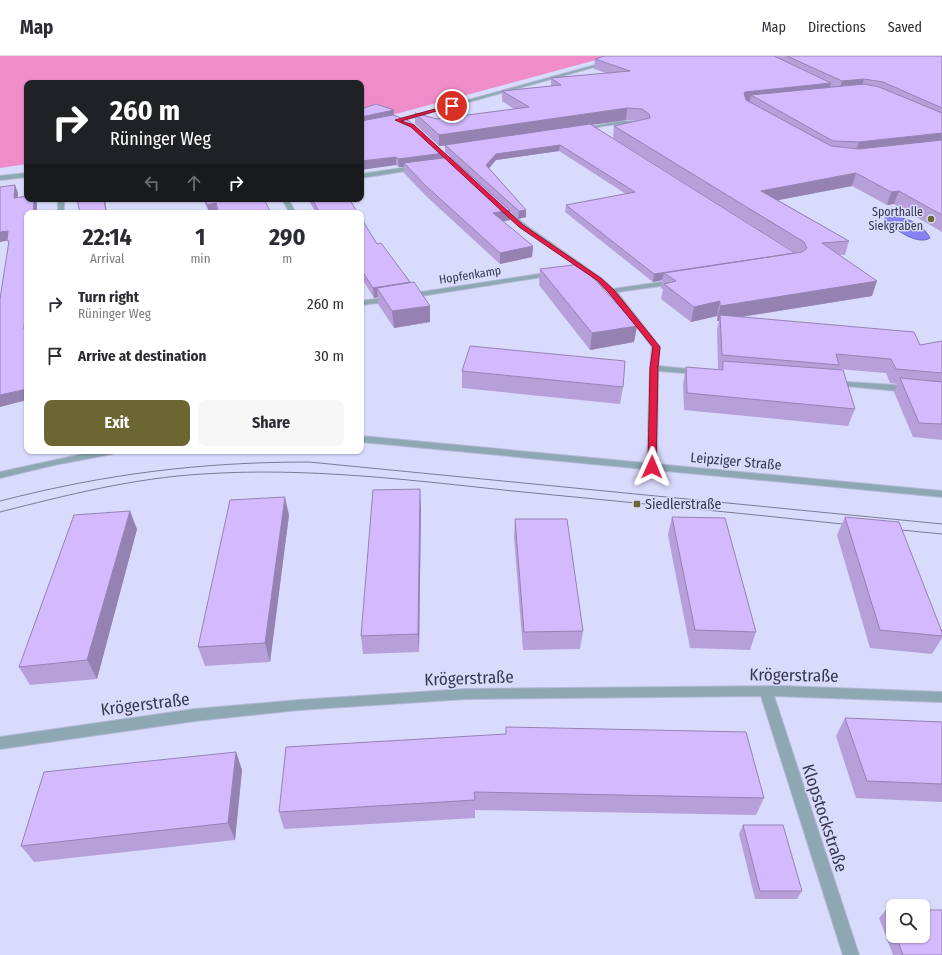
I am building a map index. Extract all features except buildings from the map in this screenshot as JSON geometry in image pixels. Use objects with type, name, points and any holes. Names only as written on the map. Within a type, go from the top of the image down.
[{"type":"street","points":[[384,123],[632,56]]},
{"type":"street","points":[[397,120],[407,123]]},
{"type":"street","points":[[575,130],[634,122],[642,125],[644,128],[640,130]]},
{"type":"street","points":[[590,127],[600,133]]},
{"type":"street","points":[[364,176],[422,167]]},
{"type":"street","points":[[0,178],[24,175]]},
{"type":"street","points":[[492,200],[521,226],[579,270],[600,280],[612,291],[656,347],[654,368],[652,467]]},
{"type":"street","name":"Hopfenkamp","points":[[364,303],[560,273]]},
{"type":"street","points":[[612,291],[681,281]]},
{"type":"street","points":[[654,368],[708,372]]},
{"type":"street","points":[[825,382],[919,390]]},
{"type":"street","name":"Leipziger Straße","points":[[364,439],[942,494]]},
{"type":"street","points":[[0,475],[96,454]]},
{"type":"street","name":"Krögerstraße","points":[[0,743],[194,715],[299,705],[458,694],[766,692],[920,695],[942,697]]},
{"type":"street","name":"Klopstockstraße","points":[[766,692],[851,955]]},
{"type":"shaded area","points":[[0,56],[611,56],[392,115],[364,108],[364,80],[24,80],[24,164],[0,168]]},
{"type":"shaded area","points":[[886,217],[911,221],[927,232],[930,238],[919,240],[906,235],[884,220]]},
{"type":"tram line","points":[[0,501],[77,484],[153,471],[230,464],[309,462],[942,524]]},
{"type":"tram line","points":[[0,512],[101,488],[152,479],[203,474],[281,472],[320,473],[397,479],[852,525]]},
{"type":"tram line","points":[[891,529],[942,534]]},
{"type":"place","name":"Sporthalle Siekgraben","points":[[931,219]]},
{"type":"place","name":"Siedlerstraße","points":[[637,504]]},
{"type":"route","points":[[452,106],[397,120],[412,126],[521,226],[600,280],[612,291],[656,347],[654,368],[652,467]]}]
